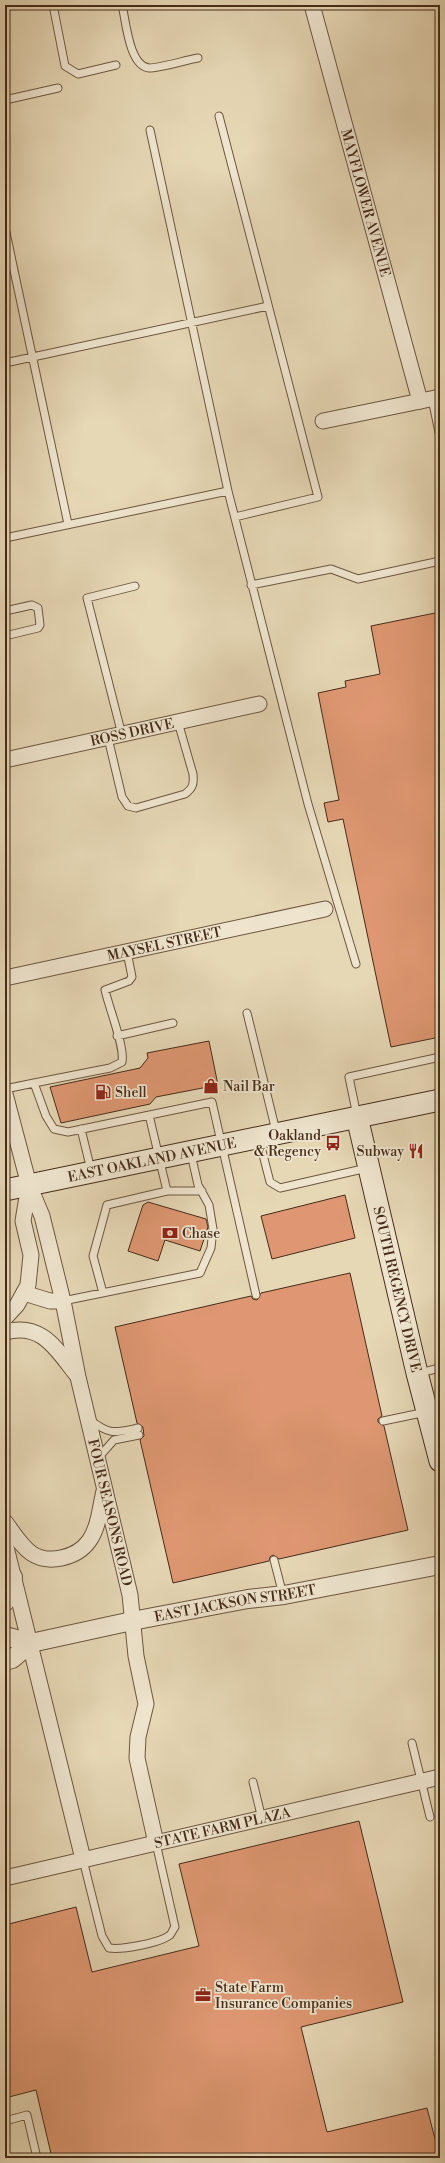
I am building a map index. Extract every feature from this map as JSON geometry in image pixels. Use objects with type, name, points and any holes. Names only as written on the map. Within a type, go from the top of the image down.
[{"type":"main road","name":"EAST OAKLAND AVENUE","points":[[5,1190],[440,1100]]},
{"type":"main road","name":"SOUTH REGENCY DRIVE","points":[[357,1117],[417,1374],[440,1461]]},
{"type":"street","name":"MAYFLOWER AVENUE","points":[[312,5],[431,399]]},
{"type":"street","points":[[323,421],[431,399]]},
{"type":"street","name":"ROSS DRIVE","points":[[5,760],[259,704]]},
{"type":"street","name":"MAYSEL STREET","points":[[5,978],[325,909]]},
{"type":"street","name":"FOUR SEASONS ROAD","points":[[5,1094],[29,1185],[42,1216],[63,1301],[78,1377],[130,1595],[136,1656],[146,1704],[138,1737],[137,1758],[156,1843]]},
{"type":"street","name":"FOUR SEASONS ROAD","points":[[5,1318],[17,1305],[28,1284],[31,1255],[23,1221],[29,1185]]},
{"type":"street","points":[[24,1293],[50,1301],[63,1301]]},
{"type":"street","points":[[5,1332],[15,1329],[37,1332],[48,1340],[78,1377]]},
{"type":"street","points":[[5,1522],[20,1542],[32,1553],[49,1558],[65,1558],[78,1551],[89,1541],[97,1522],[104,1487]]},
{"type":"street","points":[[5,1543],[31,1642],[83,1859]]},
{"type":"street","name":"EAST JACKSON STREET","points":[[5,1636],[31,1642],[248,1599],[284,1596],[440,1565]]},
{"type":"street","points":[[5,1602],[13,1577]]},
{"type":"street","points":[[5,1661],[12,1659],[31,1642]]},
{"type":"street","name":"STATE FARM PLAZA","points":[[5,1878],[440,1777]]},
{"type":"lane","points":[[53,5],[65,66],[78,74],[116,65]]},
{"type":"lane","points":[[122,5],[132,53],[138,63],[148,68],[198,58]]},
{"type":"lane","points":[[5,99],[58,88]]},
{"type":"lane","points":[[219,116],[318,497],[235,517]]},
{"type":"lane","points":[[150,130],[228,491],[251,585],[308,804],[356,964]]},
{"type":"lane","points":[[5,228],[68,524]]},
{"type":"lane","points":[[5,363],[268,306]]},
{"type":"lane","points":[[431,399],[440,437]]},
{"type":"lane","points":[[5,538],[228,491]]},
{"type":"lane","points":[[251,585],[331,569],[358,579],[440,561]]},
{"type":"lane","points":[[135,586],[87,598],[115,736],[122,796],[128,806],[136,808],[185,794],[191,789],[194,782],[193,774],[178,722]]},
{"type":"lane","points":[[5,611],[32,605],[38,608],[40,624],[38,628],[5,636]]},
{"type":"lane","points":[[5,1089],[117,1066],[122,1062],[123,1048],[117,1036],[104,990],[129,981],[132,977],[127,952]]},
{"type":"lane","points":[[247,1013],[268,1136],[270,1182],[280,1188],[369,1167]]},
{"type":"lane","points":[[117,1036],[174,1023]]},
{"type":"lane","points":[[357,1117],[348,1077],[440,1058]]},
{"type":"lane","points":[[34,1083],[46,1116],[54,1129],[68,1132],[212,1102],[256,1294]]},
{"type":"lane","points":[[149,1115],[167,1191]]},
{"type":"lane","points":[[81,1129],[91,1172]]},
{"type":"lane","points":[[63,1301],[200,1272],[211,1248],[213,1229],[209,1205],[198,1186],[190,1152]]},
{"type":"lane","points":[[102,1293],[93,1256],[107,1205],[167,1191],[202,1191]]},
{"type":"lane","points":[[417,1374],[440,1368]]},
{"type":"lane","points":[[383,1421],[428,1411]]},
{"type":"lane","points":[[88,1417],[104,1430],[114,1433],[138,1432],[114,1440],[98,1458]]},
{"type":"lane","points":[[274,1560],[284,1596]]},
{"type":"lane","points":[[412,1743],[430,1816]]},
{"type":"lane","points":[[253,1782],[262,1819]]},
{"type":"lane","points":[[83,1859],[102,1936],[109,1948],[119,1949],[165,1937],[170,1935],[175,1927],[156,1843]]},
{"type":"lane","points":[[5,2121],[27,2115],[37,2158]]},
{"type":"building","points":[[440,612],[440,1037],[391,1047],[343,819],[328,822],[324,803],[339,800],[318,693],[346,687],[345,681],[380,674],[371,626]]},
{"type":"building","points":[[209,1041],[218,1085],[156,1097],[150,1104],[61,1123],[50,1087],[140,1068],[148,1058],[147,1053]]},
{"type":"building","points":[[345,1195],[355,1238],[272,1259],[261,1216]]},
{"type":"building","name":"Chase","points":[[148,1202],[206,1219],[208,1227],[200,1251],[165,1240],[158,1261],[128,1251],[143,1205]]},
{"type":"building","points":[[350,1273],[382,1416],[378,1419],[378,1422],[384,1426],[408,1530],[279,1559],[273,1555],[270,1557],[269,1561],[173,1583],[140,1440],[144,1436],[143,1427],[137,1423],[115,1327],[251,1296],[253,1299],[257,1300],[261,1293]]},
{"type":"building","name":"State Farm Insurance Companies","points":[[359,1821],[403,2002],[301,2027],[327,2132],[427,2108],[440,2158],[52,2158],[36,2090],[5,2098],[5,1925],[76,1907],[92,1972],[199,1946],[179,1864]]},
{"type":"place","name":"Nail Bar","points":[[211,1086]]},
{"type":"place","name":"Shell","points":[[103,1092]]},
{"type":"place","name":"Oakland & Regency","points":[[333,1143]]},
{"type":"place","name":"Subway","points":[[416,1151]]},
{"type":"place","name":"Chase","points":[[170,1233]]},
{"type":"place","name":"State Farm Insurance Companies","points":[[203,1995]]}]
